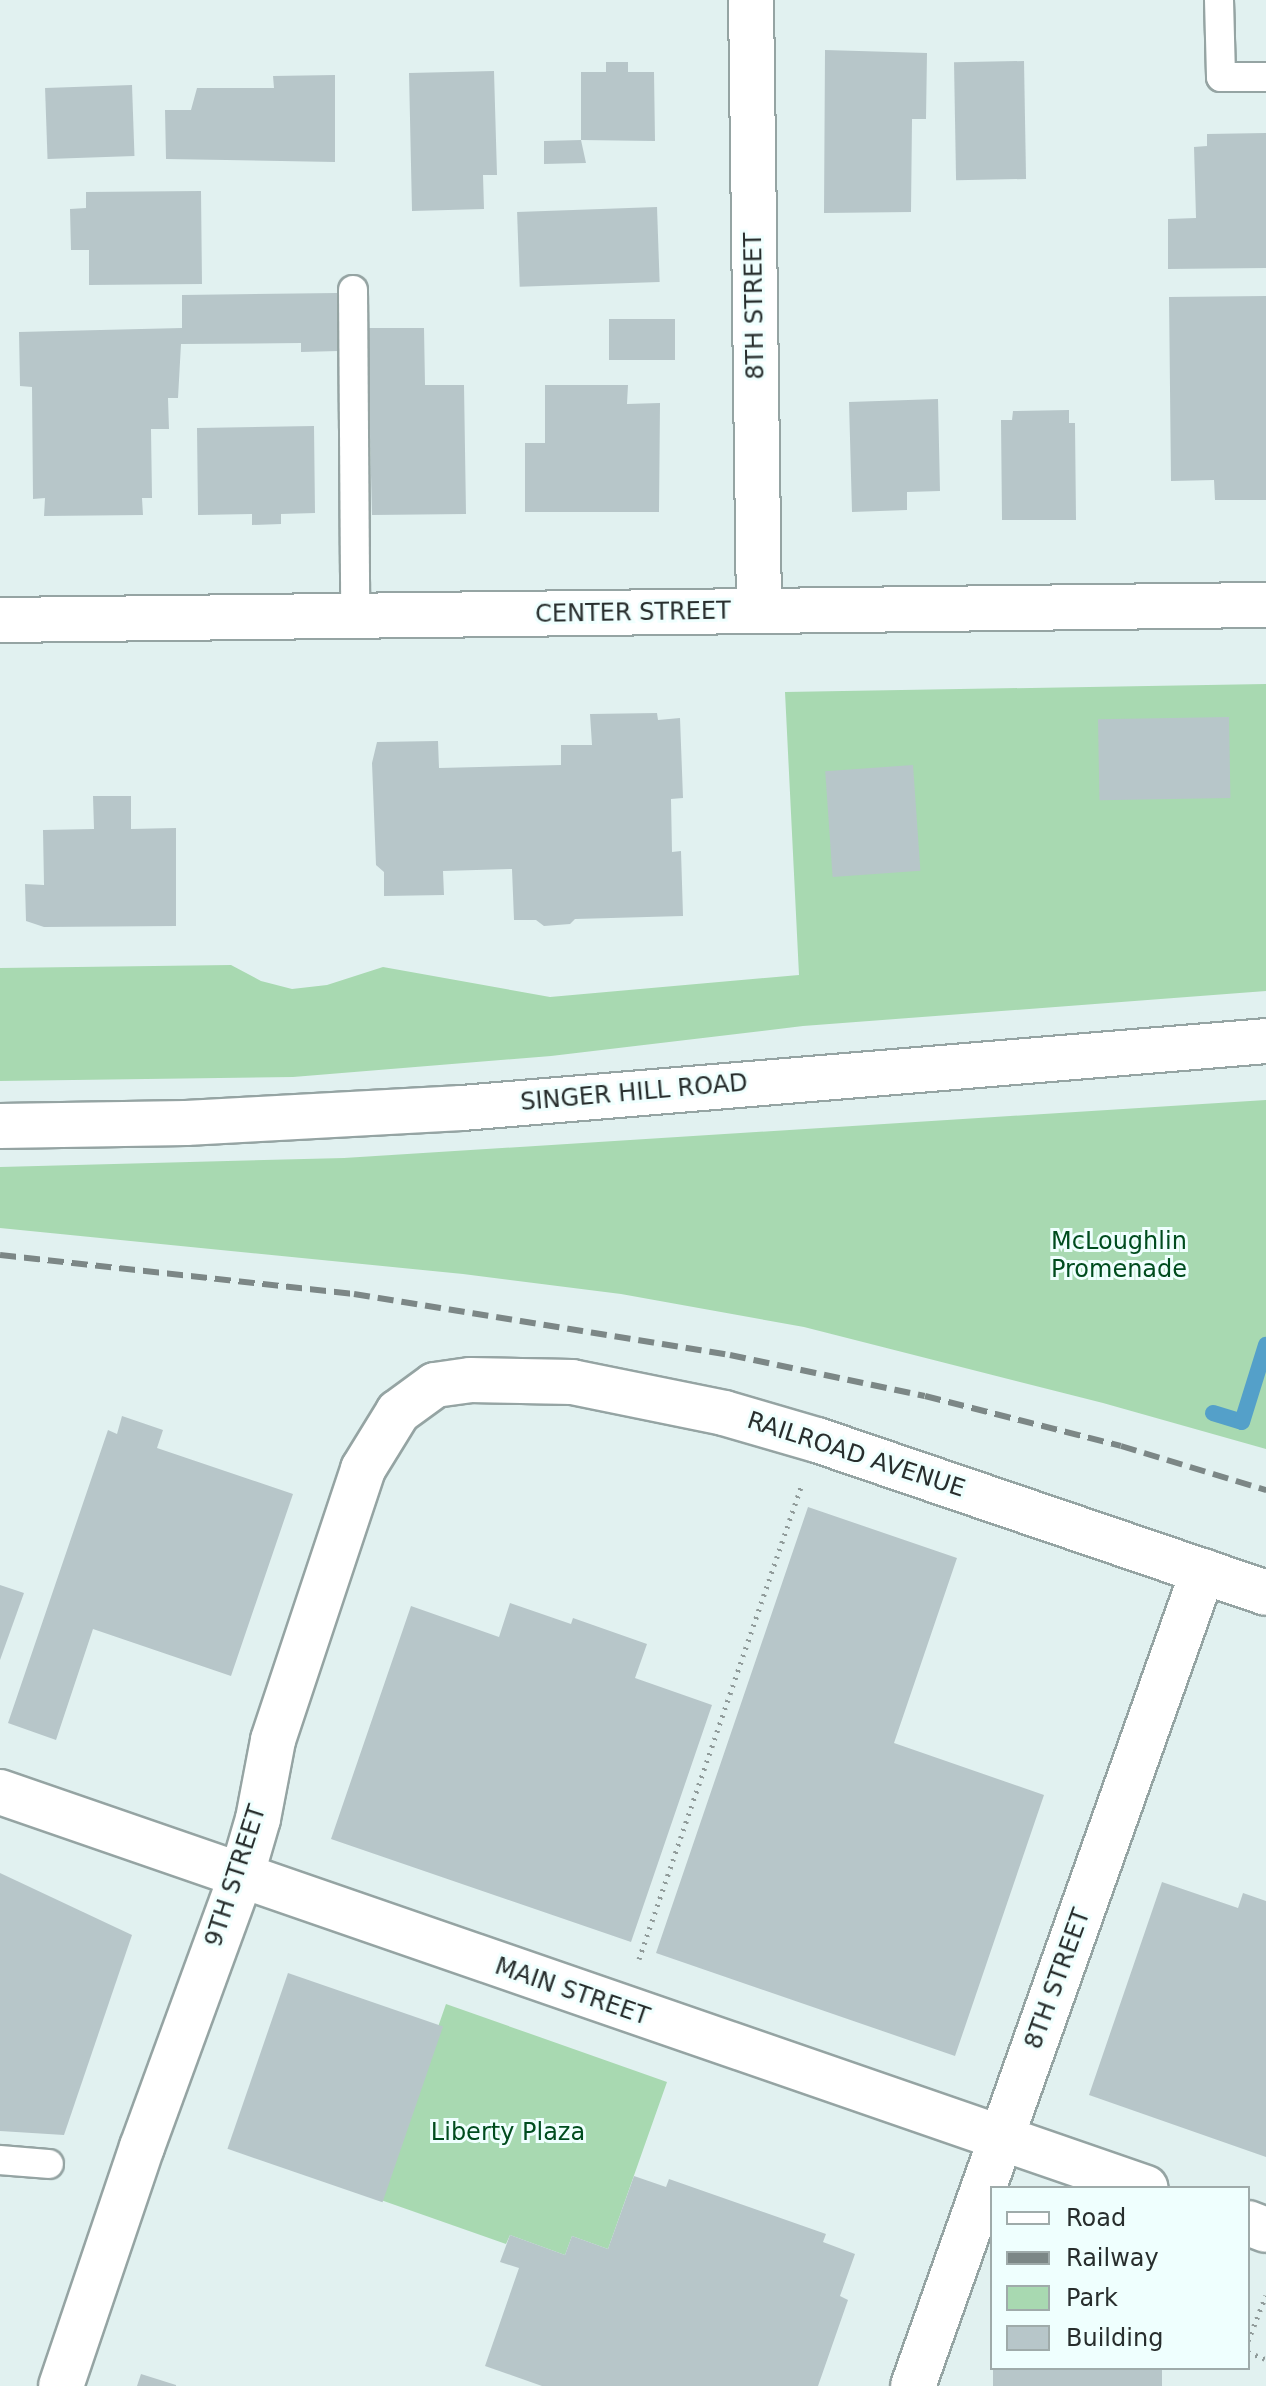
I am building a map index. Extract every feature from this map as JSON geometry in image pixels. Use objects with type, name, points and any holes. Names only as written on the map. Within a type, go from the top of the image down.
[{"type":"main road","name":"8TH STREET","points":[[751,0],[759,611]]},
{"type":"main road","name":"CENTER STREET","points":[[0,620],[1266,605]]},
{"type":"main road","name":"SINGER HILL ROAD","points":[[0,1126],[186,1123],[462,1108],[1266,1041]]},
{"type":"main road","name":"RAILROAD AVENUE","points":[[435,1385],[470,1380],[572,1382],[724,1413],[817,1440],[1266,1593]]},
{"type":"main road","name":"9TH STREET","points":[[61,2386],[142,2147],[241,1877],[258,1819],[273,1740],[363,1469],[398,1412],[435,1385]]},
{"type":"main road","name":"8TH STREET","points":[[913,2386],[1203,1571]]},
{"type":"main road","name":"MAIN STREET","points":[[0,1792],[622,2010],[1140,2186]]},
{"type":"lane","points":[[1219,0],[1221,77],[1266,77]]},
{"type":"lane","points":[[353,290],[355,616]]},
{"type":"lane","points":[[0,2160],[49,2164]]},
{"type":"path","points":[[622,2010],[817,1440]]},
{"type":"path","points":[[1250,2336],[1266,2295]]},
{"type":"green space","points":[[1266,684],[1266,991],[803,1026],[551,1056],[293,1077],[0,1081],[0,968],[231,965],[261,981],[292,989],[327,985],[383,967],[550,997],[799,975],[785,692]]},
{"type":"green space","name":"McLoughlin Promenade","points":[[1266,1100],[1266,1449],[1103,1403],[804,1327],[621,1294],[463,1274],[0,1228],[0,1167],[344,1158]]},
{"type":"green space","name":"Liberty Plaza","points":[[446,2004],[667,2082],[608,2249],[572,2236],[565,2255],[510,2235],[506,2244],[378,2199]]},
{"type":"building","points":[[825,50],[927,53],[926,119],[912,119],[911,212],[824,213]]},
{"type":"building","points":[[1024,61],[1026,179],[956,180],[954,62]]},
{"type":"building","points":[[606,62],[628,62],[628,72],[654,72],[655,141],[581,140],[581,72],[606,72]]},
{"type":"building","points":[[494,71],[497,175],[483,175],[484,209],[412,211],[409,73]]},
{"type":"building","points":[[335,75],[335,162],[166,159],[165,110],[191,110],[197,88],[274,88],[273,76]]},
{"type":"building","points":[[132,85],[134,156],[48,159],[45,88]]},
{"type":"building","points":[[1266,133],[1266,268],[1168,269],[1168,219],[1196,218],[1194,147],[1207,146],[1207,134]]},
{"type":"building","points":[[581,140],[586,163],[544,164],[544,141]]},
{"type":"building","points":[[201,191],[202,284],[89,285],[89,250],[71,250],[70,209],[86,208],[86,192]]},
{"type":"building","points":[[657,207],[660,282],[520,287],[517,212]]},
{"type":"building","points":[[337,293],[338,351],[301,352],[301,343],[181,344],[178,398],[168,398],[169,429],[151,429],[152,498],[142,498],[143,515],[44,516],[45,498],[33,499],[32,387],[20,386],[19,332],[182,328],[182,295]]},
{"type":"building","points":[[1266,296],[1266,500],[1215,500],[1214,480],[1171,481],[1169,297]]},
{"type":"building","points":[[609,319],[675,319],[675,360],[609,360]]},
{"type":"building","points":[[360,328],[424,328],[425,385],[464,385],[466,514],[372,515],[369,394],[362,394]]},
{"type":"building","points":[[545,385],[628,385],[627,404],[660,403],[659,512],[525,512],[525,443],[545,443]]},
{"type":"building","points":[[938,399],[940,491],[907,492],[907,510],[852,512],[849,402]]},
{"type":"building","points":[[1069,410],[1069,423],[1075,423],[1076,520],[1002,520],[1001,420],[1012,420],[1013,411]]},
{"type":"building","points":[[314,426],[315,513],[281,514],[281,524],[252,525],[252,514],[198,515],[197,428]]},
{"type":"building","points":[[657,713],[658,720],[680,718],[683,798],[671,799],[672,852],[681,851],[683,916],[575,919],[570,924],[544,926],[536,920],[514,920],[512,869],[443,871],[444,895],[384,896],[384,872],[376,865],[372,763],[377,742],[438,741],[439,768],[561,765],[561,745],[592,745],[590,714]]},
{"type":"building","points":[[1229,717],[1230,798],[1099,800],[1098,719]]},
{"type":"building","points":[[913,765],[920,871],[833,877],[825,771]]},
{"type":"building","points":[[93,796],[131,796],[131,829],[176,828],[176,926],[44,927],[26,921],[25,884],[44,885],[43,830],[94,829]]},
{"type":"building","points":[[122,1416],[163,1430],[157,1448],[293,1494],[231,1676],[93,1629],[56,1740],[8,1723],[108,1430],[117,1434]]},
{"type":"building","points":[[808,1507],[957,1558],[894,1743],[1044,1795],[955,2056],[656,1953]]},
{"type":"building","points":[[0,1585],[24,1593],[0,1660]]},
{"type":"building","points":[[510,1603],[571,1624],[573,1618],[647,1644],[635,1678],[712,1705],[631,1942],[331,1839],[411,1606],[499,1637]]},
{"type":"building","points":[[0,1873],[132,1935],[64,2135],[0,2131]]},
{"type":"building","points":[[1162,1882],[1238,1908],[1243,1893],[1266,1901],[1266,2157],[1089,2095]]},
{"type":"building","points":[[288,1973],[443,2026],[383,2202],[227,2149]]},
{"type":"building","points":[[634,2176],[666,2187],[669,2179],[826,2234],[823,2242],[855,2254],[840,2296],[848,2300],[818,2386],[542,2386],[485,2366],[519,2268],[500,2262],[510,2235],[565,2255],[572,2236],[608,2249]]},
{"type":"building","points":[[993,2370],[1162,2370],[1162,2386],[993,2386]]},
{"type":"building","points":[[141,2374],[176,2385],[176,2386],[137,2386]]},
{"type":"waterway","points":[[1213,1413],[1242,1422],[1266,1345]]},
{"type":"railway","points":[[0,1255],[354,1294],[730,1355],[925,1396],[1121,1446],[1266,1490]]}]
